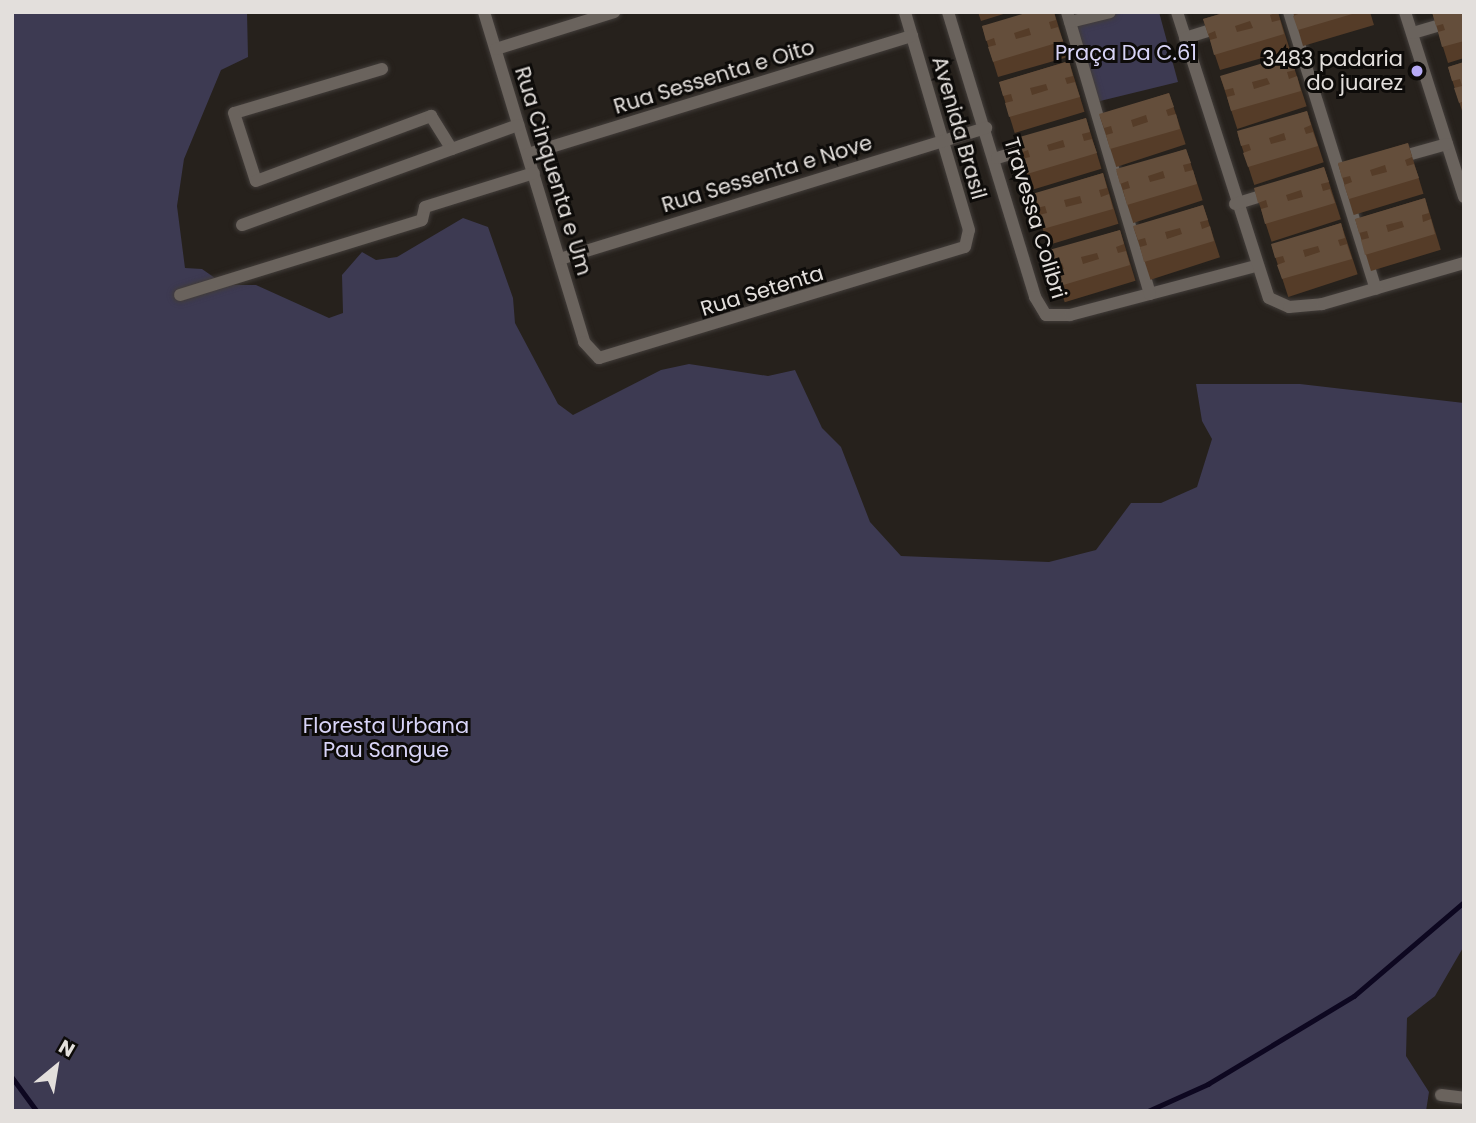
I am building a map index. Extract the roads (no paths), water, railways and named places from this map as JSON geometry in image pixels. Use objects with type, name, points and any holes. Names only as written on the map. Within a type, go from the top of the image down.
[{"type":"street","name":"Rua Cinquenta e Um","points":[[484,12],[584,342]]},
{"type":"street","points":[[496,49],[614,12]]},
{"type":"street","name":"Avenida Brasil","points":[[905,12],[969,230],[960,251]]},
{"type":"street","name":"Travessa Colibri","points":[[948,12],[997,158],[1035,297],[1046,315],[1150,294],[1255,266]]},
{"type":"street","points":[[1110,12],[1069,17],[1094,129],[1150,294]]},
{"type":"street","points":[[1177,12],[1255,266],[1269,298],[1289,307],[1376,289],[1464,263]]},
{"type":"street","points":[[1289,12],[1333,176],[1376,289]]},
{"type":"street","points":[[1405,12],[1464,197]]},
{"type":"street","points":[[1413,33],[1464,18]]},
{"type":"street","points":[[1185,38],[1235,23]]},
{"type":"street","name":"Rua Sessenta e Oito","points":[[528,155],[912,36]]},
{"type":"street","points":[[382,69],[234,113],[256,181],[431,116],[452,149]]},
{"type":"street","points":[[242,225],[519,125]]},
{"type":"street","name":"Rua Sessenta e Nove","points":[[560,259],[943,139],[986,128]]},
{"type":"street","points":[[997,158],[1049,142]]},
{"type":"street","points":[[1380,163],[1447,144]]},
{"type":"street","points":[[1333,176],[1353,170]]},
{"type":"street","points":[[180,295],[422,220],[425,206],[534,173]]},
{"type":"street","points":[[1236,204],[1288,189]]},
{"type":"street","name":"Rua Setenta","points":[[584,342],[591,355],[608,357],[960,251]]},
{"type":"street","points":[[1441,1096],[1464,1098]]},
{"type":"waterway","points":[[1148,1111],[1208,1084],[1354,996],[1464,902]]},
{"type":"waterway","points":[[12,1077],[37,1111]]},
{"type":"place","name":"3483 padaria do juarez","points":[[1417,71]]},
{"type":"park label","name":"Praça Da C.61","points":[[1126,53]]},
{"type":"park label","name":"Floresta Urbana Pau Sangue","points":[[386,738]]}]
